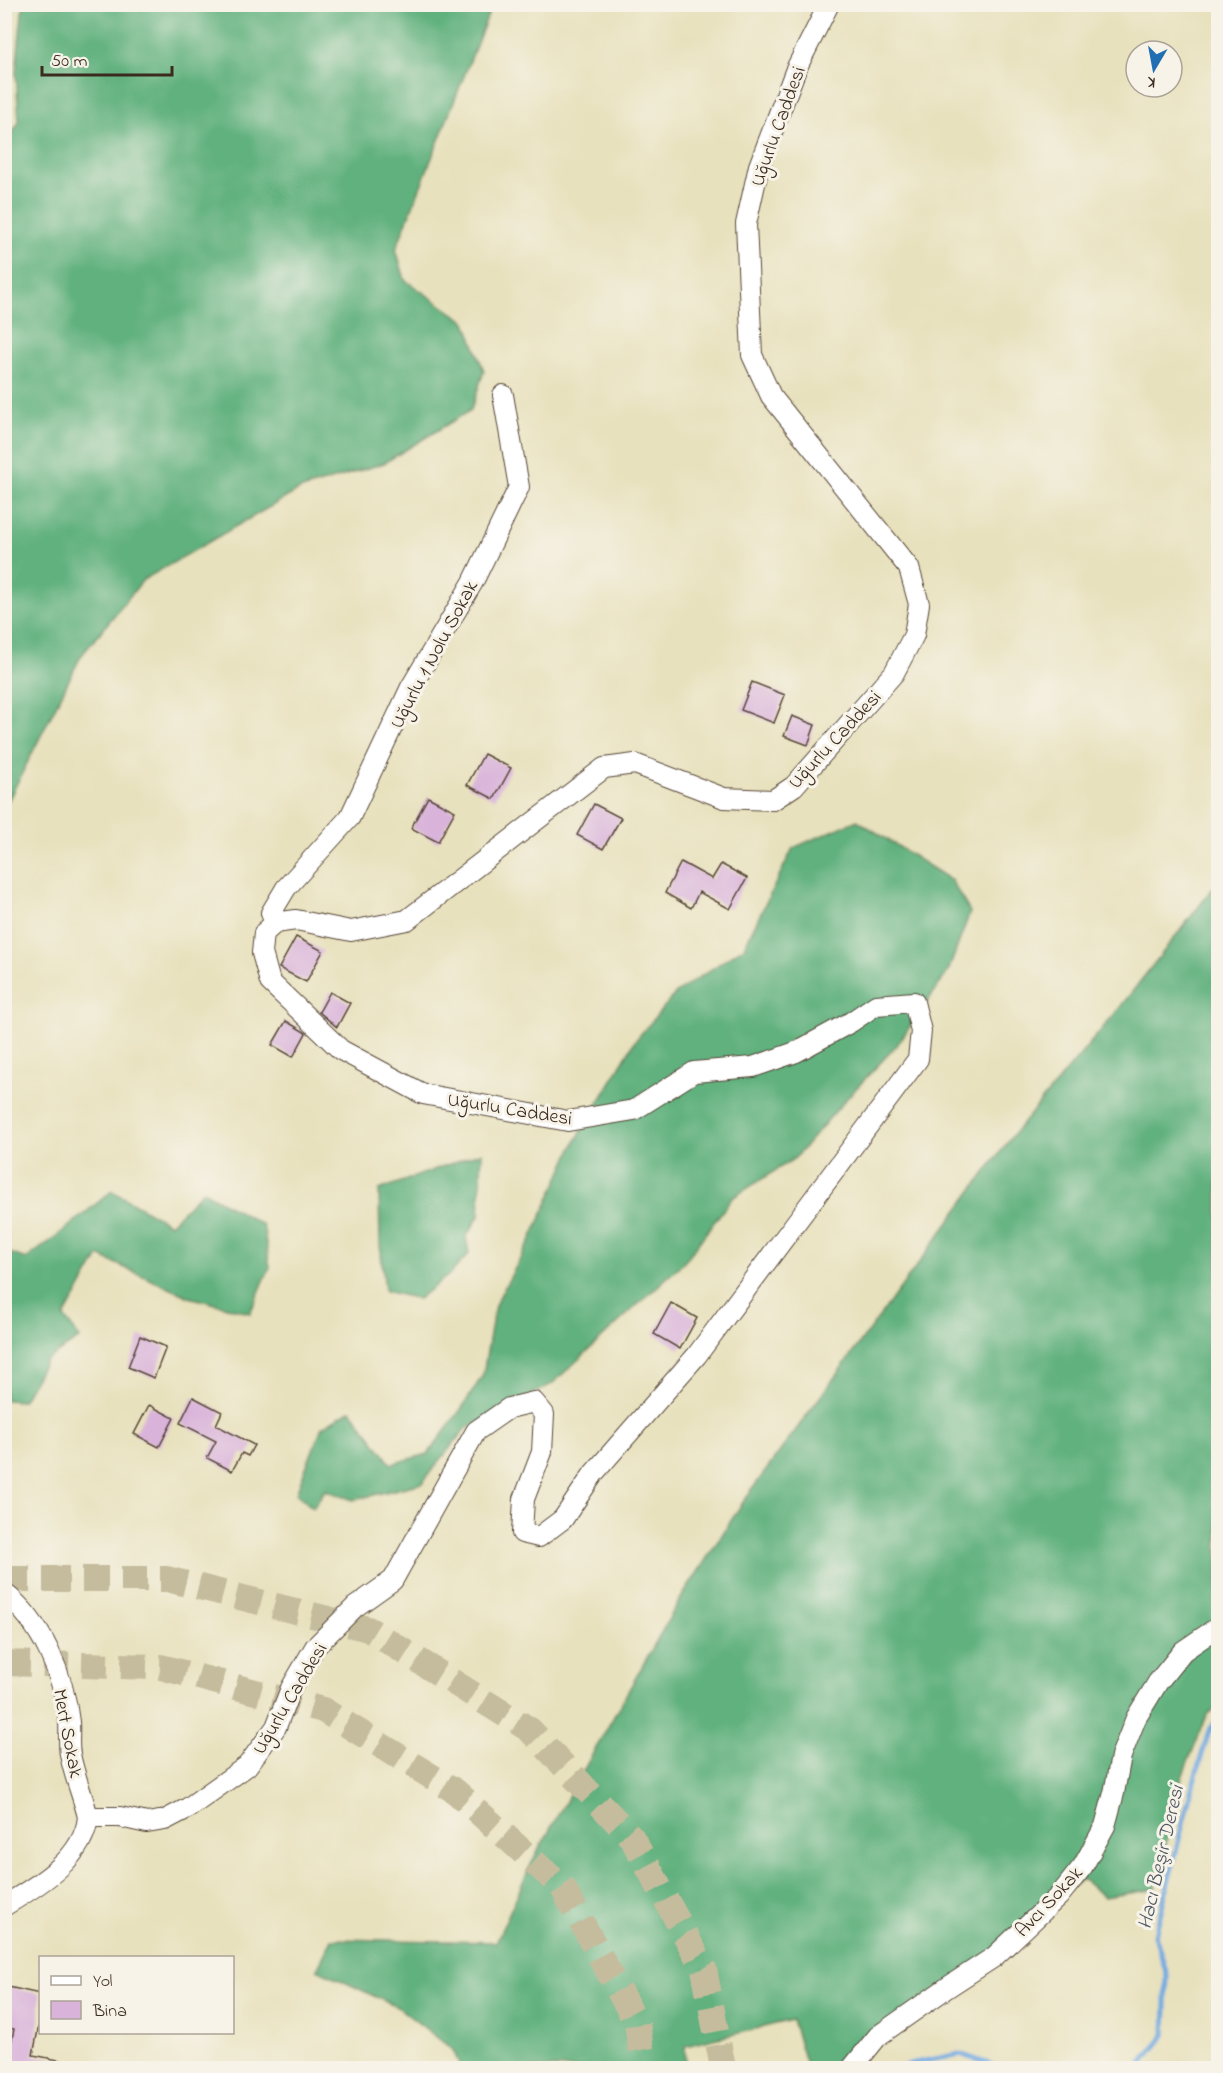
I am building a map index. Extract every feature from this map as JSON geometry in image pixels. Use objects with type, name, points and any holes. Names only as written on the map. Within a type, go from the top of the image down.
[{"type":"street","name":"Uğurlu Caddesi","points":[[88,1817],[120,1817],[147,1823],[165,1820],[188,1808],[247,1766],[276,1727],[291,1688],[315,1647],[355,1607],[393,1580],[476,1431],[509,1408],[534,1402],[544,1414],[543,1452],[524,1499],[522,1533],[539,1537],[563,1519],[594,1473],[698,1355],[918,1059],[921,1031],[914,1002],[876,1005],[851,1022],[796,1052],[753,1067],[694,1072],[634,1110],[568,1121],[423,1094],[341,1050],[270,982],[262,953],[264,933],[275,923],[297,920],[351,931],[407,920],[604,768],[635,764],[724,798],[773,800],[794,786],[894,673],[914,635],[919,604],[909,568],[771,396],[752,355],[746,224],[753,189],[759,166],[796,69],[829,4]]},
{"type":"street","name":"Uğurlu 1 Nolu Sokak","points":[[275,923],[271,913],[286,888],[350,817],[411,687],[473,582],[519,487],[503,395]]},
{"type":"street","name":"Mert Sokak","points":[[4,1593],[17,1603],[35,1626],[48,1650],[64,1692],[69,1724],[69,1753],[88,1817]]},
{"type":"street","name":"Avcı Sokak","points":[[852,2068],[878,2036],[994,1957],[1059,1896],[1083,1866],[1105,1826],[1121,1756],[1136,1718],[1158,1682],[1183,1651],[1218,1627]]},
{"type":"street","points":[[4,1906],[34,1888],[57,1870],[74,1850],[87,1829],[88,1817]]},
{"type":"green space","points":[[25,5],[492,5],[396,249],[405,280],[466,322],[484,371],[471,410],[384,463],[299,490],[143,580],[81,656],[5,807],[4,146],[19,122],[16,73],[22,12]]},
{"type":"green space","points":[[857,820],[951,880],[970,912],[948,972],[897,1045],[795,1158],[732,1198],[685,1261],[552,1384],[465,1429],[422,1483],[353,1500],[325,1490],[313,1508],[296,1493],[322,1427],[351,1410],[391,1464],[428,1454],[483,1375],[495,1305],[531,1239],[575,1142],[635,1041],[676,993],[744,947],[793,848]]},
{"type":"green space","points":[[1218,882],[1218,1708],[1208,1713],[1182,1777],[1155,1889],[1104,1897],[1082,1879],[987,1956],[873,2034],[840,2068],[807,2068],[792,2020],[685,2046],[686,2068],[624,2068],[623,2066],[617,2068],[461,2068],[453,2050],[399,2008],[317,1969],[332,1939],[496,1942],[535,1856],[678,1603],[745,1499],[1013,1135],[1117,1011]]},
{"type":"green space","points":[[482,1152],[479,1216],[466,1237],[469,1254],[450,1274],[418,1299],[385,1291],[380,1244],[379,1190]]},
{"type":"green space","points":[[112,1191],[170,1224],[203,1191],[263,1225],[270,1267],[250,1313],[189,1297],[99,1256],[64,1317],[80,1338],[46,1360],[22,1401],[5,1400],[5,1251],[26,1259]]},
{"type":"building","points":[[752,682],[785,695],[774,723],[741,710]]},
{"type":"building","points":[[792,716],[815,725],[808,745],[784,736]]},
{"type":"building","points":[[484,754],[511,768],[494,799],[467,785]]},
{"type":"building","points":[[428,797],[455,811],[438,842],[411,828]]},
{"type":"building","points":[[594,804],[621,818],[603,849],[577,835]]},
{"type":"building","points":[[681,862],[712,879],[721,864],[747,878],[730,909],[699,892],[691,908],[665,893]]},
{"type":"building","points":[[296,937],[323,951],[306,982],[279,968]]},
{"type":"building","points":[[330,992],[350,1003],[337,1027],[319,1012]]},
{"type":"building","points":[[286,1021],[306,1033],[293,1057],[272,1045]]},
{"type":"building","points":[[671,1303],[697,1318],[680,1349],[654,1334]]},
{"type":"building","points":[[140,1336],[166,1347],[154,1378],[128,1367]]},
{"type":"building","points":[[193,1397],[222,1412],[216,1425],[254,1445],[248,1456],[242,1453],[232,1471],[207,1458],[216,1441],[180,1423]]},
{"type":"building","points":[[149,1405],[174,1418],[159,1447],[134,1434]]},
{"type":"building","points":[[4,1986],[39,1994],[39,2025],[33,2055],[69,2062],[68,2068],[6,2068],[14,2029],[4,2027]]},
{"type":"waterway","name":"Hacı Beşir Deresi","points":[[1138,2068],[1165,2035],[1167,1975],[1155,1935],[1190,1795],[1209,1731],[1218,1719]]},
{"type":"waterway","name":"Hacı Beşir Deresi","points":[[900,2068],[960,2054],[1001,2068]]},
{"type":"tunnel","points":[[4,1579],[167,1579],[368,1629],[530,1730],[632,1838],[704,1969],[723,2068]]},
{"type":"tunnel","points":[[4,1663],[161,1667],[323,1710],[455,1791],[563,1888],[637,2024],[644,2068]]}]
